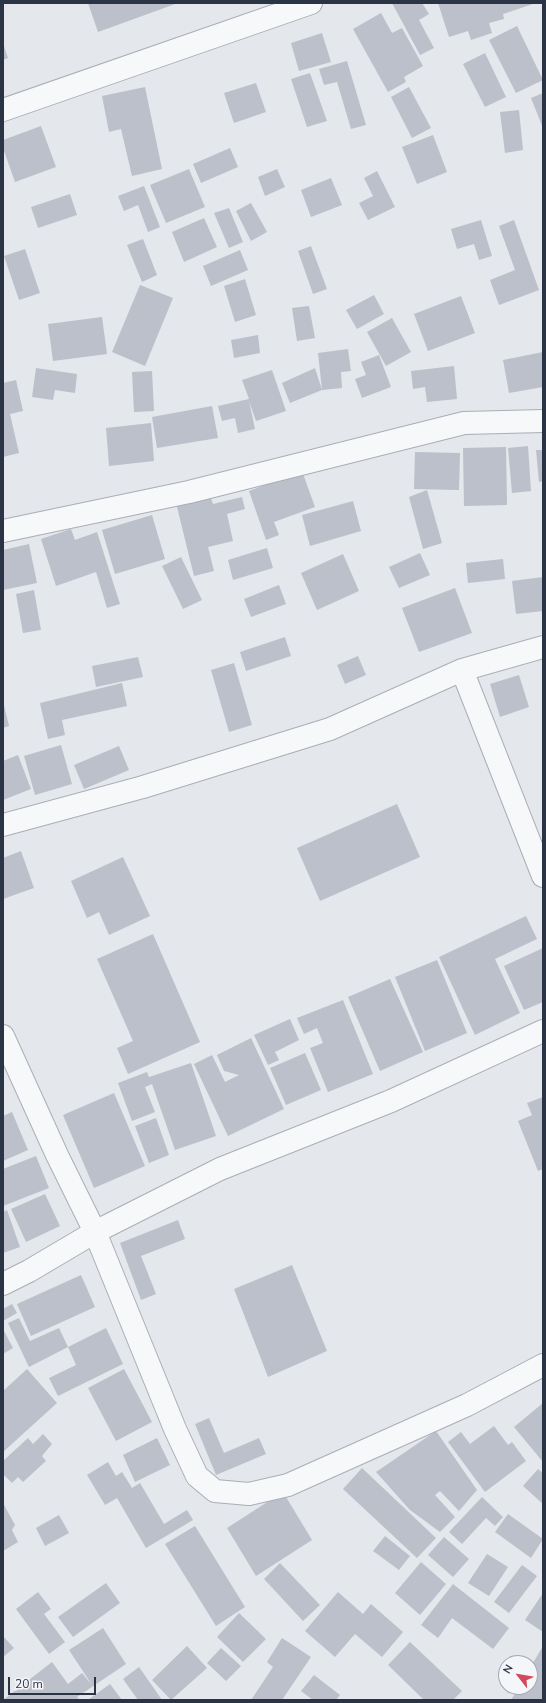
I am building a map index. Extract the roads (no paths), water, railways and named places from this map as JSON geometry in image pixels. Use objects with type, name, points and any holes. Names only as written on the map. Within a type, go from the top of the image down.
[{"type":"street","points":[[3,110],[312,3]]},
{"type":"street","points":[[3,531],[189,492],[464,423],[543,421]]},
{"type":"street","points":[[3,825],[143,787],[330,729],[462,670],[543,647]]},
{"type":"street","points":[[462,670],[543,876]]},
{"type":"street","points":[[3,1284],[29,1271],[94,1232],[220,1169],[391,1101],[543,1031]]},
{"type":"street","points":[[3,1036],[94,1232],[197,1476],[215,1491],[249,1494],[288,1485],[467,1405],[543,1365]]}]
